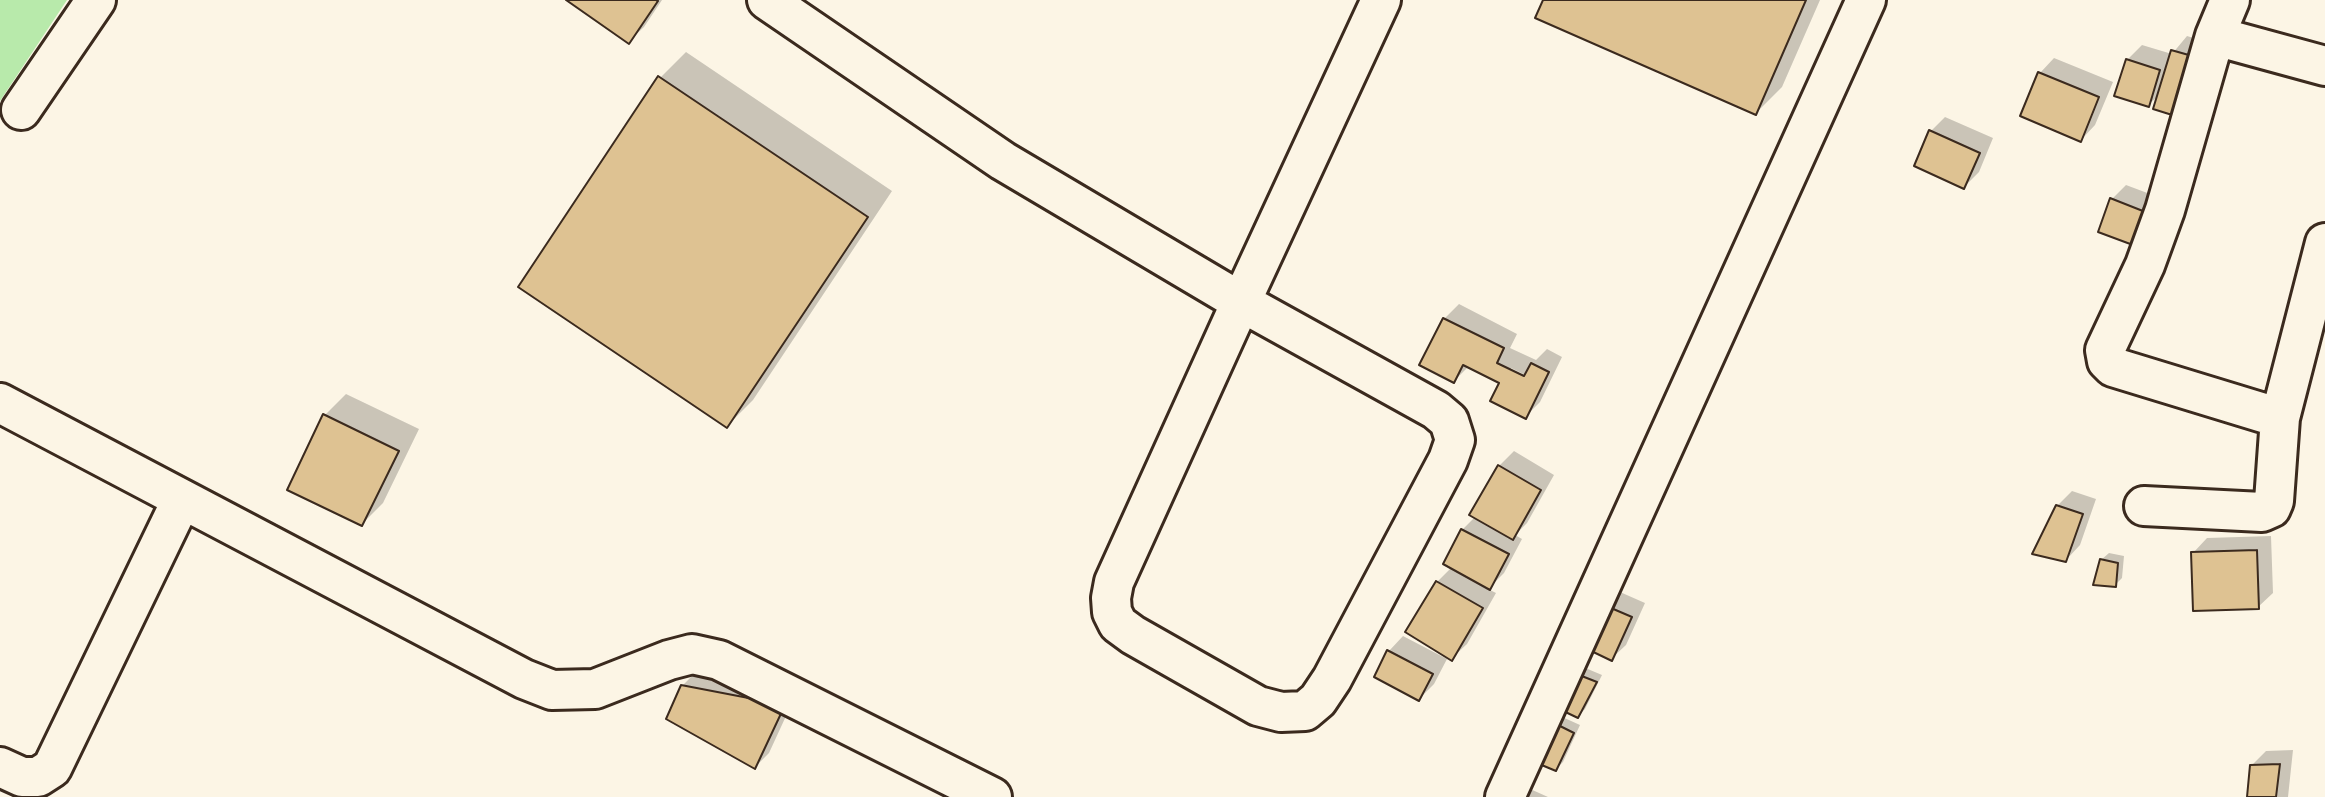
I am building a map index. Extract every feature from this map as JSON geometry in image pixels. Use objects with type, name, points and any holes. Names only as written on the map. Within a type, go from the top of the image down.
[{"type":"street","points":[[21,110],[96,0]]},
{"type":"street","points":[[767,0],[1003,161],[1241,302],[1436,410],[1450,421],[1455,440],[1448,460],[1332,679],[1318,700],[1305,711],[1281,712],[1258,706],[1133,635],[1118,624],[1112,612],[1111,598],[1114,582],[1241,302],[1381,0]]},
{"type":"street","points":[[1504,797],[1866,0]]},
{"type":"street","points":[[2230,0],[2215,36],[2165,210],[2145,265],[2105,351],[2107,361],[2113,367],[2280,418]]},
{"type":"street","points":[[2215,36],[2325,66]]},
{"type":"street","points":[[2144,506],[2267,511],[2274,501],[2280,418],[2325,243]]},
{"type":"street","points":[[5,417],[182,499],[512,673],[552,690],[595,689],[669,660],[692,654],[719,660],[992,797]]},
{"type":"street","points":[[20,780],[38,776],[52,768],[182,499]]},
{"type":"green space","points":[[0,0],[67,0],[0,101]]},
{"type":"building","points":[[566,0],[656,0],[658,1],[629,44]]},
{"type":"building","points":[[1543,0],[1806,0],[1756,115],[1535,18]]},
{"type":"building","points":[[2171,50],[2203,59],[2185,119],[2153,109]]},
{"type":"building","points":[[2126,59],[2160,70],[2149,107],[2114,96]]},
{"type":"building","points":[[2038,72],[2099,97],[2081,142],[2020,116]]},
{"type":"building","points":[[658,76],[868,217],[727,428],[518,287]]},
{"type":"building","points":[[1929,130],[1980,153],[1964,189],[1914,166]]},
{"type":"building","points":[[2110,198],[2153,215],[2141,248],[2098,232]]},
{"type":"building","points":[[1443,318],[1504,348],[1497,363],[1524,376],[1531,363],[1549,372],[1526,419],[1490,401],[1499,383],[1463,365],[1454,383],[1419,365]]},
{"type":"building","points":[[323,414],[399,451],[362,526],[287,490]]},
{"type":"building","points":[[1498,465],[1541,490],[1513,540],[1469,515]]},
{"type":"building","points":[[2056,505],[2083,514],[2066,562],[2032,554]]},
{"type":"building","points":[[1461,529],[1509,554],[1490,590],[1443,564]]},
{"type":"building","points":[[2257,550],[2259,609],[2193,611],[2191,552]]},
{"type":"building","points":[[2100,559],[2118,563],[2116,587],[2093,585]]},
{"type":"building","points":[[1436,581],[1483,608],[1452,661],[1405,632]]},
{"type":"building","points":[[1604,605],[1632,617],[1612,661],[1585,648]]},
{"type":"building","points":[[1387,650],[1433,674],[1419,701],[1374,677]]},
{"type":"building","points":[[1574,673],[1597,682],[1578,718],[1557,708]]},
{"type":"building","points":[[681,685],[785,705],[755,769],[666,719]]},
{"type":"building","points":[[1552,722],[1574,733],[1556,771],[1532,761]]},
{"type":"building","points":[[2280,764],[2276,797],[2247,797],[2250,765]]}]
